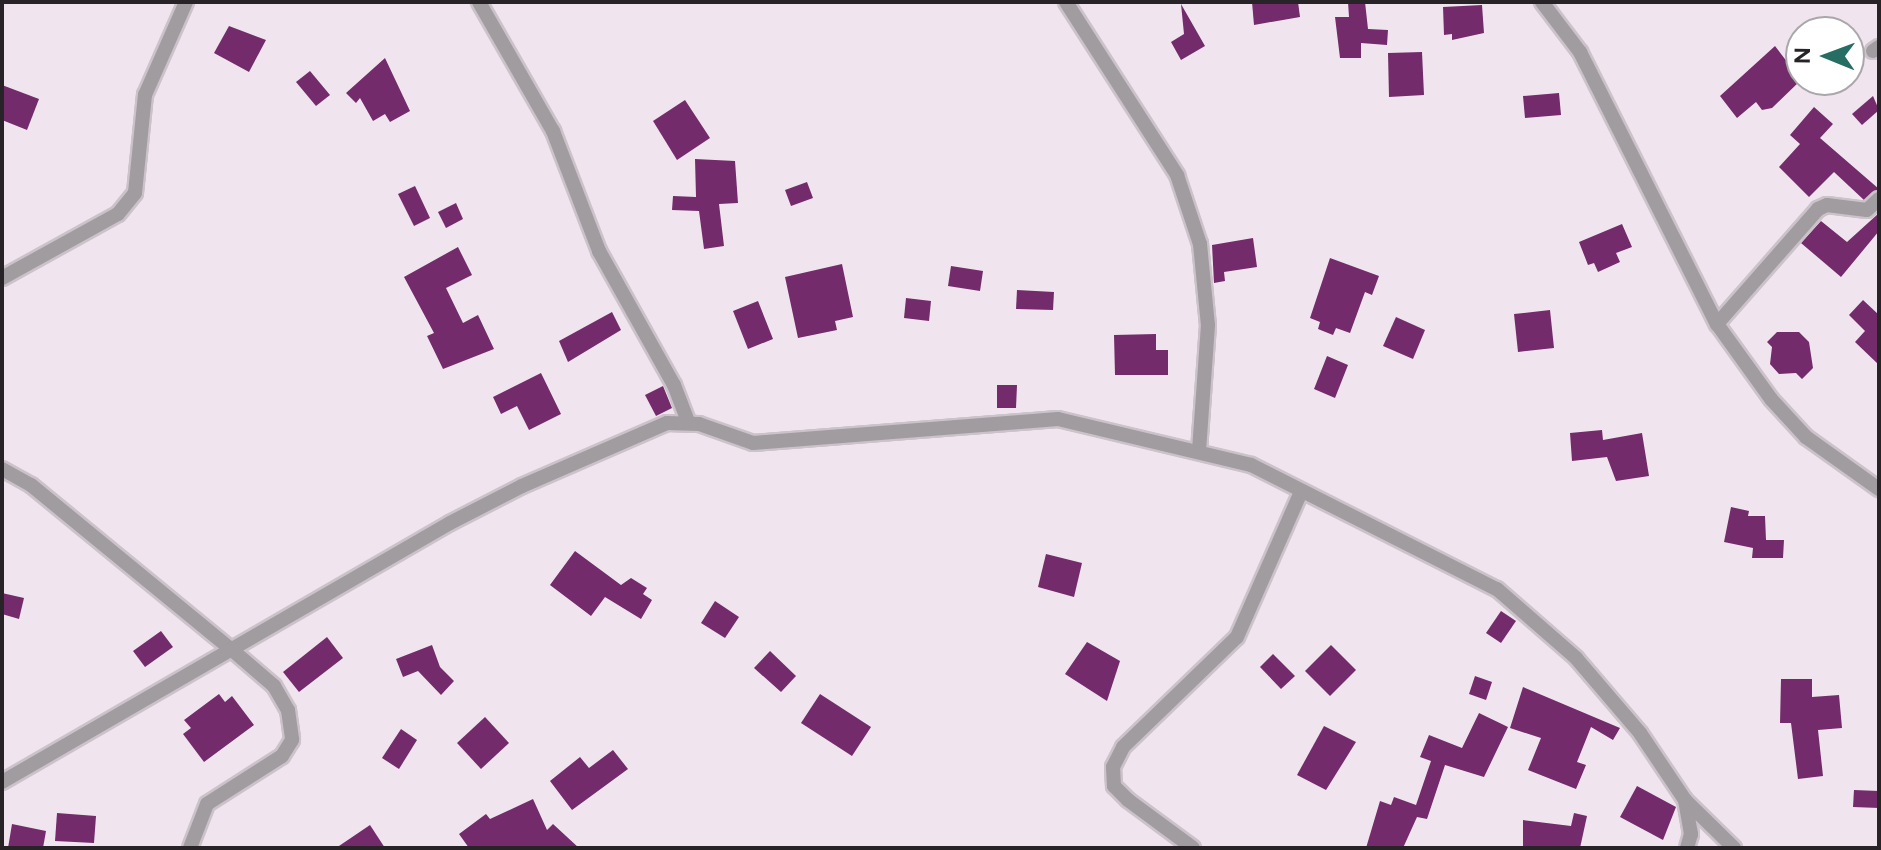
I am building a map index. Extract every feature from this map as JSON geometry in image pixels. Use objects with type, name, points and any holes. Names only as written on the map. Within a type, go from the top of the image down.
[{"type":"street","points":[[2,278],[118,214],[135,193],[145,95],[186,2]]},
{"type":"street","points":[[479,2],[553,131],[599,251],[674,385],[688,422]]},
{"type":"street","points":[[1066,2],[1177,175],[1200,244],[1208,325],[1199,451]]},
{"type":"street","points":[[1542,2],[1580,52],[1717,324],[1771,399],[1806,437],[1879,489]]},
{"type":"street","points":[[1717,324],[1818,209],[1827,205],[1867,210],[1879,199]]},
{"type":"street","points":[[2,782],[522,486],[667,423],[688,422],[753,443],[1058,419],[1251,465],[1300,494],[1497,589],[1533,616],[1640,733],[1685,800],[1734,848]]},
{"type":"street","points":[[2,469],[31,485],[231,649],[274,686],[288,710],[292,740],[282,756],[207,804],[190,848]]},
{"type":"street","points":[[1193,848],[1114,786],[1113,767],[1123,747],[1237,637],[1300,494]]},
{"type":"street","points":[[1685,800],[1691,834],[1687,848]]},
{"type":"building","points":[[1252,2],[1298,2],[1300,17],[1254,25]]},
{"type":"building","points":[[1348,2],[1365,2],[1368,29],[1388,30],[1387,45],[1361,43],[1361,58],[1340,58],[1335,17],[1349,17]]},
{"type":"building","points":[[1181,4],[1205,46],[1181,60],[1171,42],[1184,34]]},
{"type":"building","points":[[1482,5],[1484,33],[1452,40],[1452,34],[1444,35],[1443,7]]},
{"type":"building","points":[[229,26],[266,40],[249,72],[214,53]]},
{"type":"building","points":[[1775,46],[1785,59],[1785,95],[1772,108],[1762,110],[1756,102],[1737,118],[1720,96]]},
{"type":"building","points":[[1422,52],[1424,95],[1389,97],[1388,53]]},
{"type":"building","points":[[385,58],[410,111],[390,122],[385,114],[373,121],[360,98],[356,103],[346,93]]},
{"type":"building","points":[[310,71],[330,95],[316,106],[296,82]]},
{"type":"building","points":[[2,85],[39,99],[27,130],[2,120]]},
{"type":"building","points":[[1559,93],[1561,115],[1525,118],[1523,96]]},
{"type":"building","points":[[1873,96],[1879,110],[1862,125],[1852,114]]},
{"type":"building","points":[[685,100],[710,138],[677,160],[653,121]]},
{"type":"building","points":[[1814,107],[1833,124],[1820,138],[1879,189],[1864,200],[1834,172],[1809,197],[1779,167],[1800,144],[1790,135]]},
{"type":"building","points":[[695,159],[735,161],[738,203],[719,204],[724,246],[704,249],[699,211],[672,210],[673,196],[696,197]]},
{"type":"building","points":[[807,182],[813,198],[791,206],[785,190]]},
{"type":"building","points":[[415,186],[430,218],[414,226],[398,194]]},
{"type":"building","points":[[456,203],[463,219],[446,228],[438,212]]},
{"type":"building","points":[[1879,213],[1879,231],[1841,277],[1801,243],[1821,221],[1847,242]]},
{"type":"building","points":[[1622,224],[1632,247],[1616,253],[1620,262],[1598,272],[1594,263],[1588,265],[1579,242]]},
{"type":"building","points":[[1253,238],[1257,267],[1224,272],[1225,281],[1214,283],[1212,245]]},
{"type":"building","points":[[458,247],[472,275],[446,288],[463,323],[478,315],[494,349],[443,369],[427,336],[434,333],[404,277]]},
{"type":"building","points":[[1330,258],[1379,276],[1372,295],[1365,292],[1350,333],[1336,328],[1333,335],[1318,329],[1320,322],[1310,318]]},
{"type":"building","points":[[842,264],[853,317],[835,321],[837,330],[798,338],[785,277]]},
{"type":"building","points":[[951,266],[983,271],[980,291],[948,286]]},
{"type":"building","points":[[1017,290],[1054,292],[1053,310],[1016,309]]},
{"type":"building","points":[[906,298],[931,301],[929,321],[904,318]]},
{"type":"building","points":[[1863,300],[1879,315],[1879,365],[1855,342],[1865,331],[1849,315]]},
{"type":"building","points":[[758,301],[773,339],[748,349],[733,311]]},
{"type":"building","points":[[1550,310],[1554,348],[1518,352],[1514,314]]},
{"type":"building","points":[[612,312],[621,330],[568,362],[559,341]]},
{"type":"building","points":[[1396,317],[1425,330],[1413,359],[1383,346]]},
{"type":"building","points":[[1777,332],[1799,332],[1809,342],[1813,368],[1802,379],[1796,373],[1779,374],[1770,364],[1772,347],[1767,342]]},
{"type":"building","points":[[1156,334],[1156,350],[1168,350],[1168,375],[1115,375],[1114,335]]},
{"type":"building","points":[[1327,356],[1348,365],[1335,398],[1314,389]]},
{"type":"building","points":[[541,373],[561,414],[529,430],[517,406],[501,414],[493,397]]},
{"type":"building","points":[[997,385],[1017,385],[1016,408],[997,408]]},
{"type":"building","points":[[663,386],[672,408],[656,416],[645,395]]},
{"type":"building","points":[[1602,430],[1603,440],[1642,433],[1649,476],[1616,481],[1607,457],[1572,461],[1570,433]]},
{"type":"building","points":[[1731,507],[1749,511],[1748,516],[1765,516],[1766,540],[1784,540],[1783,558],[1752,558],[1753,548],[1724,542]]},
{"type":"building","points":[[575,551],[621,585],[631,578],[647,588],[643,594],[652,600],[641,619],[605,597],[591,616],[550,585]]},
{"type":"building","points":[[1046,554],[1082,563],[1074,597],[1038,587]]},
{"type":"building","points":[[2,593],[24,598],[19,619],[2,614]]},
{"type":"building","points":[[715,601],[739,617],[725,638],[701,623]]},
{"type":"building","points":[[1501,611],[1516,621],[1501,643],[1486,633]]},
{"type":"building","points":[[161,631],[173,647],[145,667],[133,651]]},
{"type":"building","points":[[327,637],[343,658],[299,692],[283,672]]},
{"type":"building","points":[[1087,642],[1120,661],[1107,701],[1065,674]]},
{"type":"building","points":[[432,645],[440,667],[454,681],[441,695],[418,671],[403,677],[396,659]]},
{"type":"building","points":[[1331,645],[1356,670],[1330,696],[1305,671]]},
{"type":"building","points":[[770,651],[796,676],[781,692],[754,668]]},
{"type":"building","points":[[1273,654],[1295,676],[1281,689],[1260,667]]},
{"type":"building","points":[[1475,676],[1492,682],[1486,700],[1469,694]]},
{"type":"building","points":[[1781,679],[1812,679],[1812,697],[1839,695],[1842,728],[1818,730],[1823,776],[1798,779],[1791,723],[1780,723]]},
{"type":"building","points":[[1523,687],[1620,728],[1613,740],[1591,727],[1577,762],[1586,765],[1576,789],[1528,770],[1541,738],[1510,728]]},
{"type":"building","points":[[219,694],[225,702],[232,696],[254,725],[204,762],[183,734],[191,728],[184,720]]},
{"type":"building","points":[[820,694],[871,727],[852,756],[801,723]]},
{"type":"building","points":[[1479,713],[1508,727],[1484,777],[1445,765],[1427,819],[1417,817],[1403,848],[1366,848],[1380,801],[1391,805],[1394,797],[1416,805],[1431,761],[1420,757],[1429,735],[1462,748]]},
{"type":"building","points":[[485,717],[509,743],[481,769],[457,743]]},
{"type":"building","points":[[1324,726],[1356,742],[1326,790],[1297,775]]},
{"type":"building","points":[[401,729],[417,740],[399,769],[382,758]]},
{"type":"building","points":[[613,750],[628,769],[572,810],[550,781],[580,757],[589,768]]},
{"type":"building","points":[[1637,786],[1676,807],[1663,840],[1620,817]]},
{"type":"building","points":[[1854,790],[1879,791],[1879,808],[1853,807]]},
{"type":"building","points":[[533,799],[547,830],[553,824],[579,848],[469,848],[459,834],[486,814],[490,819]]},
{"type":"building","points":[[57,813],[96,816],[94,843],[55,841]]},
{"type":"building","points":[[1574,813],[1587,816],[1580,848],[1523,847],[1523,820],[1571,826]]},
{"type":"building","points":[[12,824],[46,831],[43,848],[8,848]]},
{"type":"building","points":[[370,825],[385,848],[336,848]]}]
